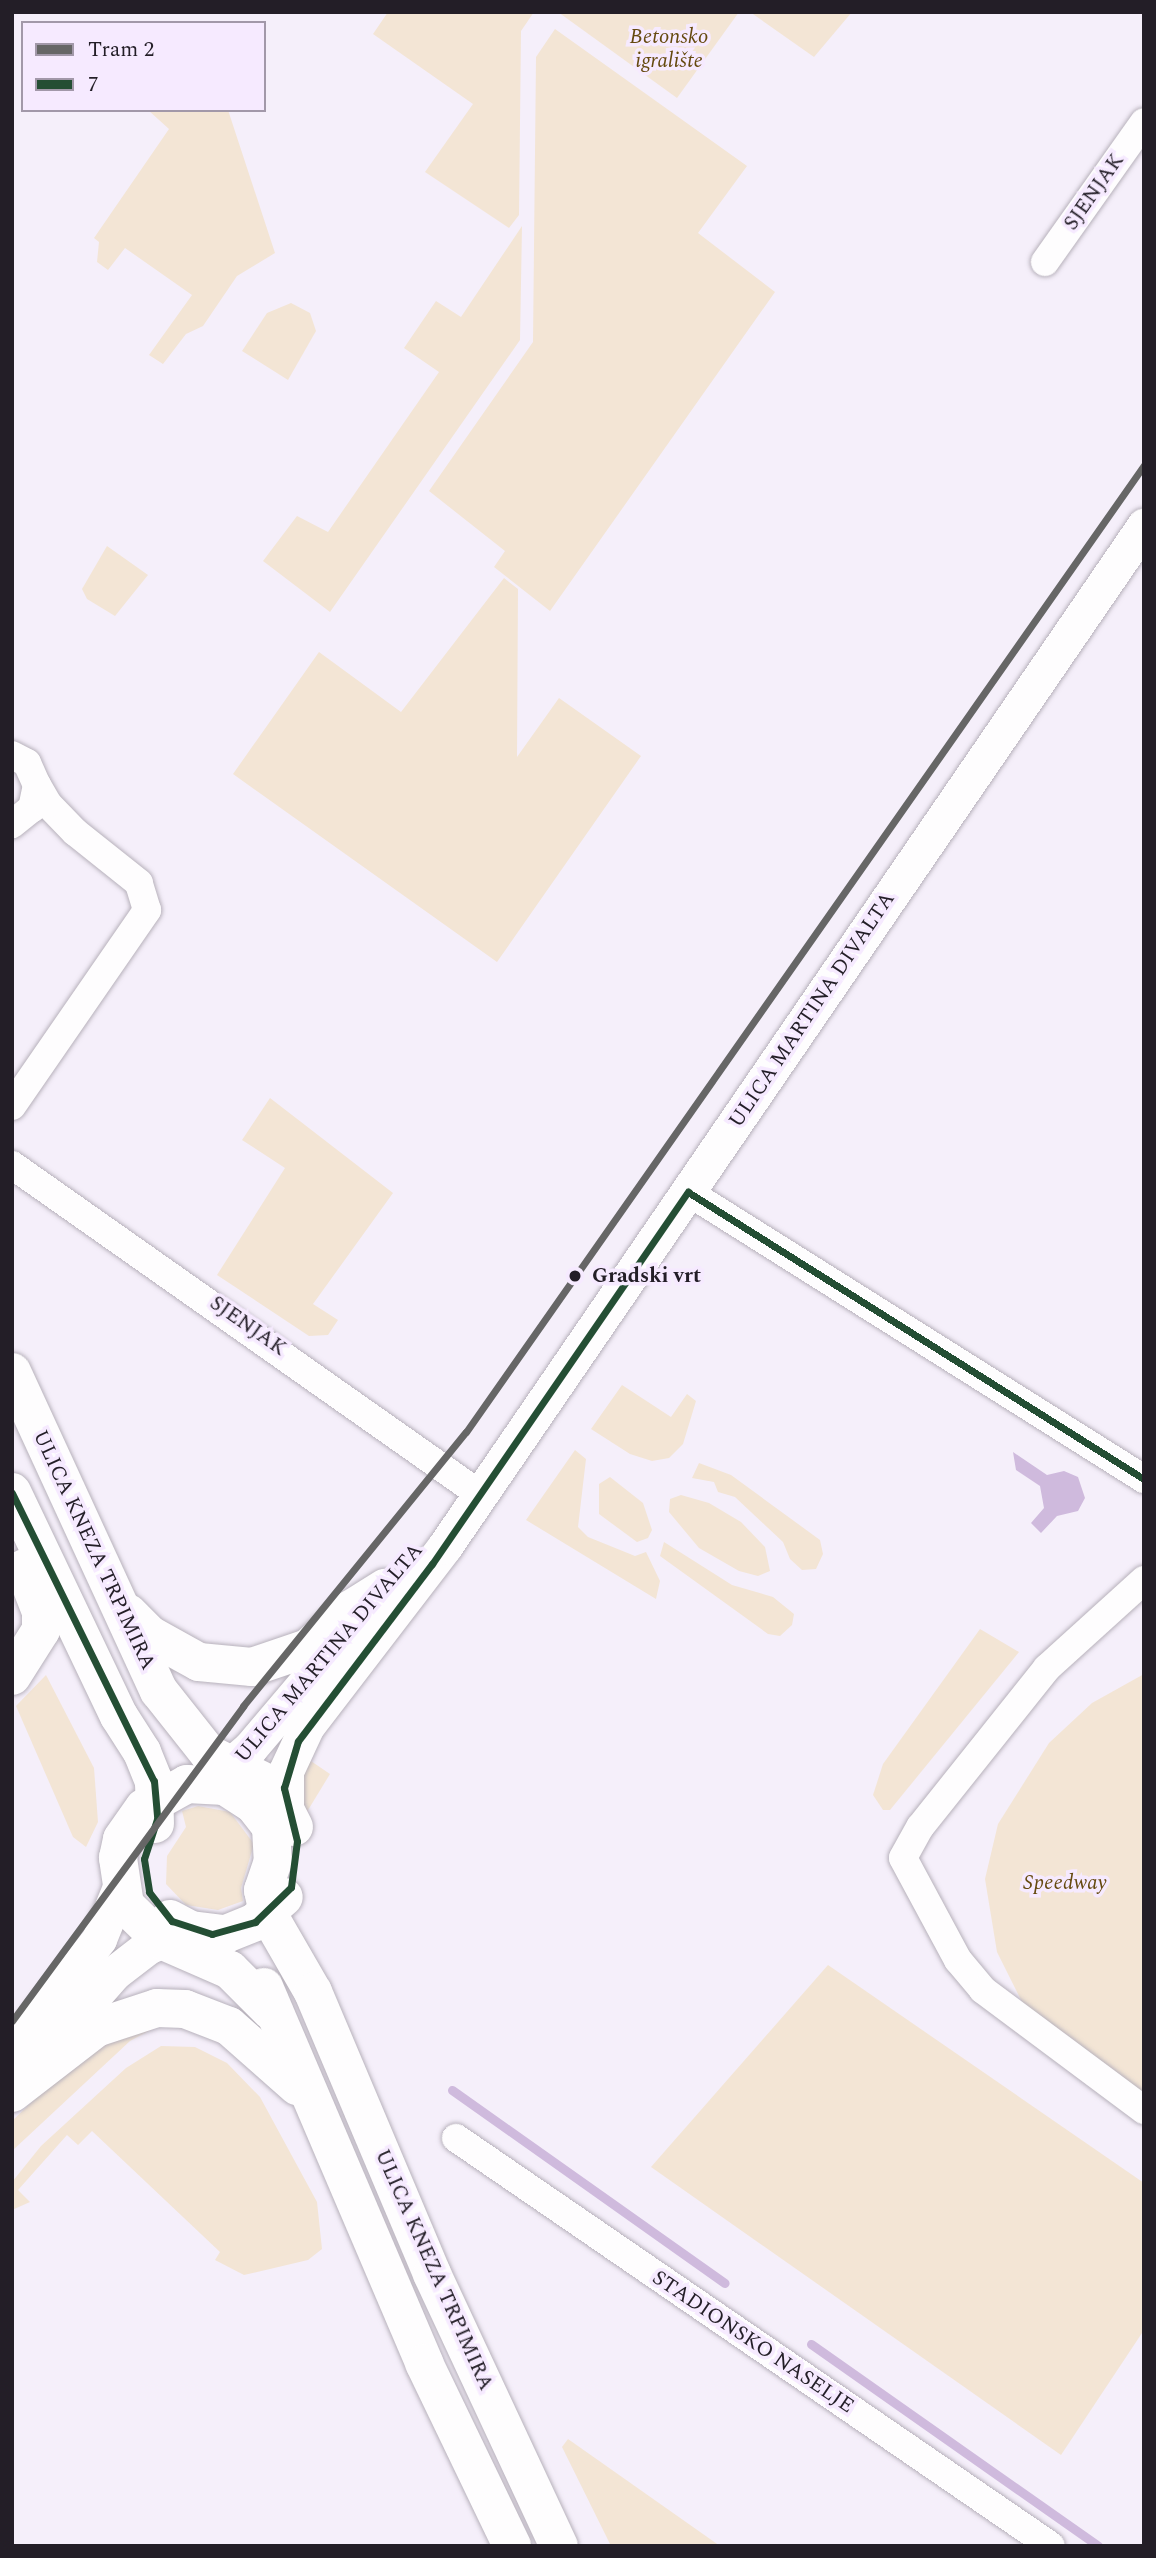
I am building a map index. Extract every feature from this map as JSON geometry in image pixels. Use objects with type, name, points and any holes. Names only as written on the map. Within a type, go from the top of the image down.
[{"type":"main road","name":"ULICA KNEZA TRPIMIRA","points":[[12,1372],[159,1691],[221,1774]]},
{"type":"main road","points":[[12,1492],[120,1716],[144,1811],[144,1875],[158,1908],[188,1935]]},
{"type":"main road","points":[[12,1544],[41,1612],[36,1647],[12,1676]]},
{"type":"main road","points":[[116,1600],[166,1646],[199,1662],[231,1668],[279,1662],[308,1648],[351,1609],[385,1588]]},
{"type":"main road","points":[[221,1774],[271,1827],[273,1861],[263,1890],[279,1900]]},
{"type":"main road","points":[[221,1774],[265,1779],[286,1807],[298,1849],[279,1900],[239,1930],[188,1935],[134,1918],[120,1887],[118,1858],[144,1811],[187,1784],[221,1774]]},
{"type":"main road","name":"ULICA KNEZA TRPIMIRA","points":[[279,1900],[313,1992],[432,2274],[559,2546]]},
{"type":"main road","name":"ULICA KNEZA TRPIMIRA","points":[[188,1935],[252,1966],[317,2108],[424,2364],[512,2546]]},
{"type":"main road","name":"ULICA KNEZA TRPIMIRA","points":[[188,1935],[230,1970],[271,2011]]},
{"type":"main road","points":[[12,2092],[61,2049],[96,2028],[157,2008],[185,2009],[250,2040],[317,2108]]},
{"type":"street","name":"SJENJAK","points":[[1045,262],[1144,122]]},
{"type":"street","name":"ULICA MARTINA DIVALTA","points":[[286,1807],[286,1771],[307,1726],[432,1564],[478,1493],[688,1192],[1144,526]]},
{"type":"street","points":[[12,755],[27,763],[48,804],[75,832],[139,883],[147,910],[12,1106]]},
{"type":"street","points":[[13,824],[32,808],[37,785]]},
{"type":"street","points":[[13,824],[75,832]]},
{"type":"street","name":"SJENJAK","points":[[12,1165],[478,1493]]},
{"type":"street","points":[[688,1192],[1144,1479]]},
{"type":"street","name":"ULICA MARTINA DIVALTA","points":[[221,1774],[419,1546],[478,1493]]},
{"type":"street","points":[[1144,1580],[1047,1668],[920,1827],[904,1858],[958,1960],[983,1990],[1144,2110]]},
{"type":"street","points":[[12,2050],[99,1939],[120,1887]]},
{"type":"street","points":[[12,2092],[91,1994],[188,1935]]},
{"type":"street","name":"STADIONSKO NASELJE","points":[[456,2138],[1051,2546]]},
{"type":"green space","points":[[388,12],[534,12],[521,31],[519,215],[509,228],[425,172],[473,104],[373,34]]},
{"type":"green space","name":"Betonsko igralište","points":[[558,12],[739,12],[677,98]]},
{"type":"green space","points":[[750,12],[852,12],[814,57]]},
{"type":"green space","points":[[555,29],[747,166],[698,233],[775,292],[550,611],[494,567],[505,551],[429,491],[533,342],[536,57]]},
{"type":"green space","points":[[150,112],[229,112],[275,253],[237,276],[203,326],[186,334],[163,364],[149,355],[192,295],[125,248],[108,270],[97,262],[99,242],[94,238],[169,129]]},
{"type":"green space","points":[[522,226],[520,340],[330,612],[263,561],[297,516],[328,532],[439,372],[404,348],[436,301],[461,317]]},
{"type":"green space","points":[[291,303],[310,313],[316,331],[288,380],[242,351],[267,313]]},
{"type":"green space","points":[[107,546],[148,575],[115,616],[87,599],[82,589]]},
{"type":"green space","points":[[504,578],[518,589],[517,757],[559,698],[641,756],[497,962],[233,774],[319,652],[401,712]]},
{"type":"green space","points":[[270,1098],[393,1193],[313,1304],[338,1320],[328,1335],[309,1336],[217,1275],[285,1168],[242,1140]]},
{"type":"green space","points":[[622,1385],[671,1417],[687,1394],[696,1401],[683,1444],[669,1458],[652,1461],[630,1454],[591,1429]]},
{"type":"green space","points":[[575,1450],[586,1459],[578,1527],[588,1537],[635,1556],[646,1552],[660,1581],[656,1599],[526,1520]]},
{"type":"green space","points":[[699,1463],[731,1475],[820,1540],[823,1554],[816,1569],[802,1570],[790,1559],[783,1542],[735,1497],[718,1492],[714,1482],[692,1478]]},
{"type":"green space","points":[[610,1477],[643,1503],[652,1530],[648,1538],[637,1542],[599,1514],[599,1484]]},
{"type":"green space","points":[[681,1495],[709,1503],[741,1522],[765,1547],[770,1571],[758,1576],[739,1571],[699,1548],[669,1512],[670,1499]]},
{"type":"green space","points":[[664,1542],[732,1585],[773,1597],[794,1614],[792,1625],[780,1636],[768,1634],[660,1556]]},
{"type":"green space","points":[[980,1629],[1019,1652],[890,1810],[883,1810],[873,1795],[883,1764]]},
{"type":"green space","name":"Speedway","points":[[1144,1674],[1144,2093],[1022,2002],[997,1952],[985,1879],[998,1824],[1049,1743],[1092,1703]]},
{"type":"green space","points":[[46,1675],[94,1768],[98,1822],[86,1847],[73,1837],[16,1706]]},
{"type":"green space","points":[[305,1757],[330,1774],[305,1815],[299,1788]]},
{"type":"green space","points":[[198,1806],[230,1812],[254,1844],[241,1888],[243,1901],[218,1910],[186,1905],[166,1884],[167,1856],[186,1827],[182,1811]]},
{"type":"green space","points":[[828,1965],[1144,2183],[1144,2330],[1061,2455],[651,2167]]},
{"type":"green space","points":[[160,2025],[130,2041],[12,2151],[12,2121],[85,2051]]},
{"type":"green space","points":[[161,2046],[195,2047],[227,2063],[260,2097],[317,2202],[322,2249],[308,2260],[244,2275],[215,2260],[220,2252],[92,2131],[78,2145],[67,2135],[18,2190],[30,2202],[12,2210],[12,2182],[41,2146],[126,2068]]},
{"type":"green space","points":[[568,2439],[720,2546],[611,2546],[562,2447]]},
{"type":"shaded area","points":[[1013,1452],[1047,1475],[1064,1471],[1078,1477],[1085,1498],[1078,1511],[1057,1516],[1041,1533],[1031,1523],[1044,1508],[1040,1486],[1016,1470]]},
{"type":"waterway","points":[[452,2090],[725,2283]]},
{"type":"waterway","points":[[811,2344],[1098,2546]]},
{"type":"tram line","name":"2","points":[[12,2021],[243,1706],[466,1432],[1144,465]]},
{"type":"transit line","name":"7","points":[[12,1493],[154,1781],[157,1819],[144,1859],[149,1892],[172,1921],[212,1934],[255,1922],[291,1887],[297,1841],[284,1788],[298,1741],[432,1564],[688,1192],[1144,1479]]},
{"type":"place","name":"Gradski vrt","points":[[575,1276]]}]
